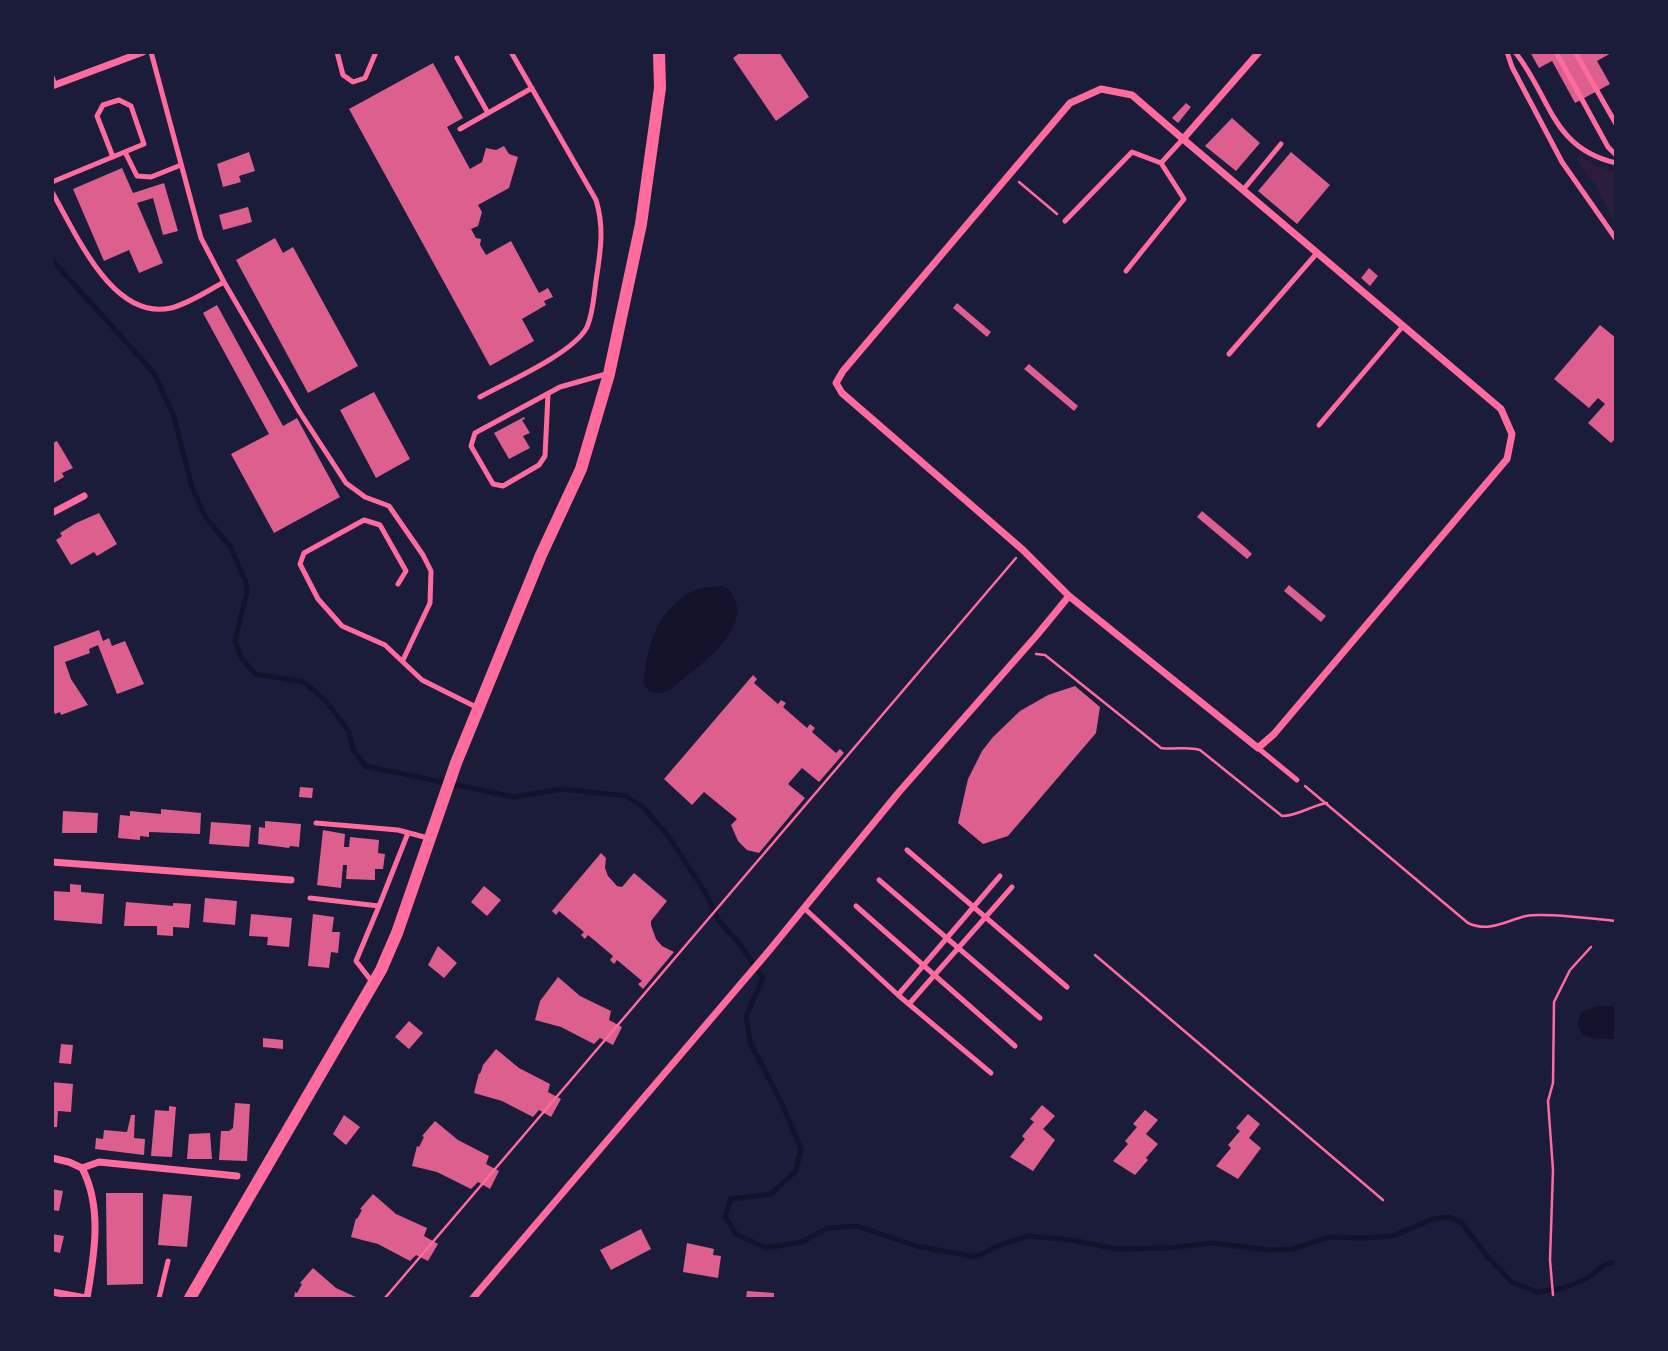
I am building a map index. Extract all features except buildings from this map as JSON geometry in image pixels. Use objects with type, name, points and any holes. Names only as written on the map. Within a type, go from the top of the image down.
[{"type":"street","points":[[53,83],[143,52]]},
{"type":"street","points":[[190,1298],[374,984],[397,933],[428,838],[478,708],[541,555],[581,469],[609,373],[642,223],[660,88],[659,52]]},
{"type":"street","points":[[1183,139],[1259,52]]},
{"type":"street","points":[[1101,89],[1132,95],[1183,139],[1501,409],[1512,434],[1507,459],[1274,734],[1258,748],[1069,596],[1023,550],[842,393],[836,383],[843,370],[1070,103],[1101,89]]},
{"type":"street","points":[[52,513],[84,496]]},
{"type":"street","points":[[473,1298],[768,951],[899,792],[1069,596]]},
{"type":"street","points":[[52,862],[292,880]]},
{"type":"street","points":[[52,1158],[82,1168],[89,1182],[95,1222],[94,1257],[87,1298],[52,1292]]},
{"type":"street","points":[[82,1168],[99,1162],[237,1177]]},
{"type":"lane","points":[[151,52],[201,238],[224,282],[299,411],[346,483],[365,498],[389,506],[431,571],[430,603],[403,660]]},
{"type":"lane","points":[[337,52],[344,75],[353,82],[365,78],[376,52]]},
{"type":"lane","points":[[480,397],[559,354],[579,340],[593,306],[601,242],[600,213],[596,200],[511,52]]},
{"type":"lane","points":[[1507,52],[1512,67],[1562,162],[1615,239]]},
{"type":"lane","points":[[1515,52],[1557,123],[1575,144],[1596,159],[1615,163]]},
{"type":"lane","points":[[1556,52],[1615,155]]},
{"type":"lane","points":[[1575,52],[1615,124]]},
{"type":"lane","points":[[457,58],[488,113]]},
{"type":"lane","points":[[460,129],[532,88]]},
{"type":"lane","points":[[52,182],[113,157],[144,144],[131,106],[119,100],[103,105],[97,117],[113,157]]},
{"type":"lane","points":[[1161,163],[1183,139]]},
{"type":"lane","points":[[1243,190],[1281,144]]},
{"type":"lane","points":[[125,152],[137,176],[151,177],[181,165]]},
{"type":"lane","points":[[1065,221],[1132,152],[1161,163],[1184,199],[1126,271]]},
{"type":"lane","points":[[52,192],[102,274],[114,289],[146,310],[168,309],[185,303],[224,282]]},
{"type":"lane","points":[[1228,354],[1317,253]]},
{"type":"lane","points":[[1319,425],[1403,326]]},
{"type":"lane","points":[[548,394],[545,456],[539,465],[503,486],[494,484],[471,446],[475,433],[560,387],[609,373]]},
{"type":"lane","points":[[398,584],[406,571],[380,525],[363,520],[304,552],[300,564],[318,599],[342,625],[385,645],[422,680],[478,708]]},
{"type":"lane","points":[[1258,748],[1297,780]]},
{"type":"lane","points":[[316,823],[408,833],[428,838]]},
{"type":"lane","points":[[374,984],[356,961],[408,833]]},
{"type":"lane","points":[[907,850],[1067,987]]},
{"type":"lane","points":[[898,995],[1000,876]]},
{"type":"lane","points":[[879,880],[1040,1018]]},
{"type":"lane","points":[[909,1004],[1012,887]]},
{"type":"lane","points":[[310,898],[379,906]]},
{"type":"lane","points":[[856,906],[1015,1046]]},
{"type":"lane","points":[[804,908],[898,995],[991,1073]]},
{"type":"lane","points":[[159,1298],[167,1261]]},
{"type":"path","points":[[1010,174],[1065,221]]},
{"type":"path","points":[[384,1298],[1023,550]]},
{"type":"path","points":[[1022,653],[1045,655],[1161,748],[1171,750],[1193,747],[1200,750],[1282,817],[1327,803]]},
{"type":"path","points":[[1297,780],[1468,923],[1479,928],[1493,927],[1531,915],[1615,921]]},
{"type":"path","points":[[1553,1295],[1550,1271],[1553,1170],[1548,1101],[1553,1083],[1554,1002],[1570,970],[1591,947]]},
{"type":"path","points":[[1095,956],[1383,1200]]},
{"type":"shaded area","points":[[1579,155],[1597,166],[1615,172],[1615,224],[1597,187],[1576,160]]},
{"type":"shaded area","points":[[720,586],[730,591],[737,607],[736,620],[731,631],[713,653],[673,687],[661,693],[648,690],[643,683],[648,655],[662,618],[680,599],[693,591]]},
{"type":"shaded area","points":[[1597,1006],[1615,1006],[1615,1039],[1597,1039],[1582,1035],[1577,1023],[1582,1012]]},
{"type":"waterway","points":[[52,260],[154,373],[173,414],[192,487],[206,518],[230,546],[246,582],[247,592],[235,641],[242,659],[255,674],[304,682],[326,701],[349,732],[353,749],[365,766],[514,797],[562,789],[626,796],[642,806],[669,837],[705,892],[719,921],[738,942],[763,978],[746,1016],[750,1042],[783,1106],[801,1149],[796,1171],[771,1194],[731,1199],[725,1216],[736,1234],[766,1248],[802,1242],[828,1228],[857,1226],[916,1246],[976,1257],[1002,1244],[1029,1236],[1072,1240],[1116,1249],[1168,1248],[1213,1243],[1269,1250],[1292,1249],[1329,1237],[1393,1236],[1433,1219],[1449,1217],[1462,1223],[1486,1255],[1512,1282],[1537,1292],[1564,1288],[1586,1279],[1606,1264],[1616,1262]]}]
